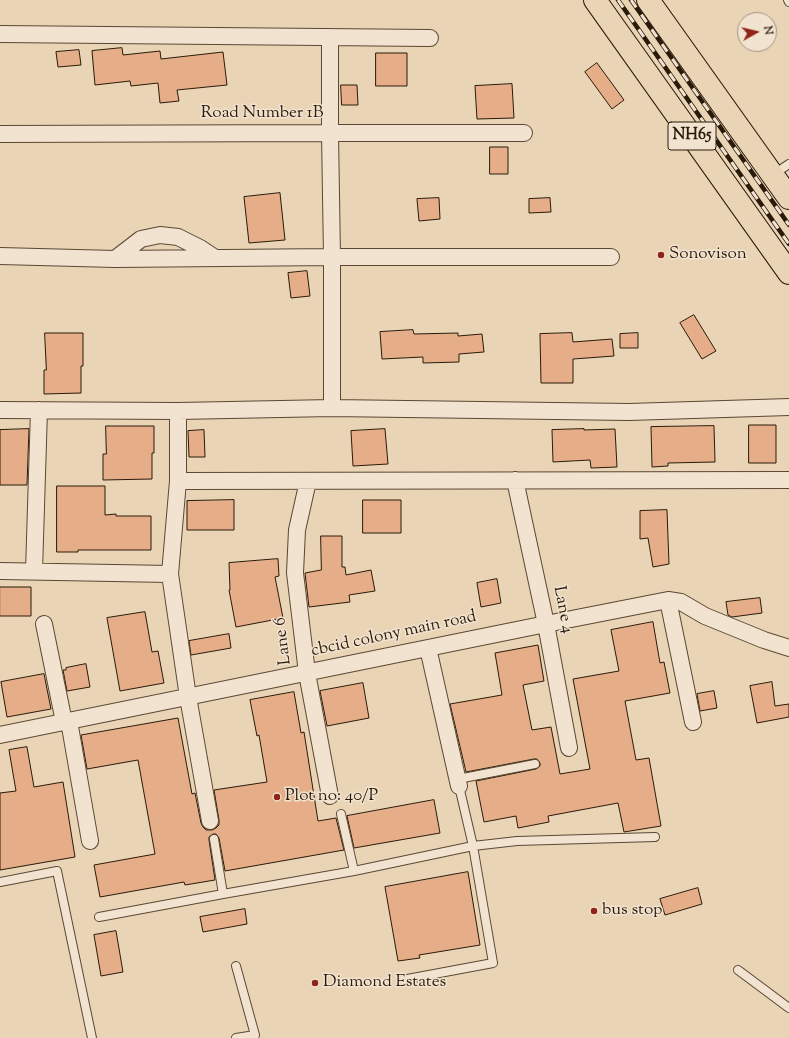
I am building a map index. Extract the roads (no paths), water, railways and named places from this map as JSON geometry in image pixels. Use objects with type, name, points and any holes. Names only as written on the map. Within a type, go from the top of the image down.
[{"type":"highway","name":"NH65","points":[[595,0],[789,273]]},
{"type":"highway","name":"NH65","points":[[648,0],[781,169],[789,198]]},
{"type":"street","points":[[0,34],[430,38]]},
{"type":"street","points":[[330,37],[332,408]]},
{"type":"street","name":"Road Number 1B","points":[[0,134],[524,133]]},
{"type":"street","points":[[114,259],[141,239],[160,235],[178,237],[200,248],[215,258]]},
{"type":"street","points":[[0,256],[114,259],[610,257]]},
{"type":"street","points":[[0,410],[178,411],[332,408],[629,412],[789,407]]},
{"type":"street","points":[[34,571],[39,410]]},
{"type":"street","points":[[178,411],[178,481],[170,574],[188,697],[210,821]]},
{"type":"street","name":"Lane 4","points":[[515,480],[546,624],[569,748]]},
{"type":"street","points":[[178,481],[789,480]]},
{"type":"street","name":"Lane 6","points":[[308,481],[297,530],[295,573],[307,673],[330,796]]},
{"type":"street","points":[[0,571],[170,574]]},
{"type":"street","points":[[668,600],[693,722]]},
{"type":"street","name":"cbcid colony main road","points":[[0,735],[668,600],[682,602],[705,616],[764,640],[789,648]]},
{"type":"street","points":[[44,624],[67,722],[90,841]]},
{"type":"street","points":[[428,648],[458,783]]},
{"type":"lane","points":[[402,980],[493,963],[473,846],[458,783],[536,764]]},
{"type":"lane","points":[[341,814],[354,871]]},
{"type":"lane","points":[[99,917],[354,871],[473,846],[517,841],[655,837]]},
{"type":"lane","points":[[214,839],[224,894]]},
{"type":"lane","points":[[0,882],[57,871],[92,1038]]},
{"type":"lane","points":[[236,966],[255,1035],[236,1038]]},
{"type":"lane","points":[[738,970],[789,1008]]},
{"type":"railway","points":[[618,0],[789,244]]},
{"type":"railway","points":[[631,0],[789,225]]},
{"type":"place","name":"Sonovison","points":[[661,255]]},
{"type":"place","name":"Plot no: 40/P","points":[[277,797]]},
{"type":"place","name":"bus stop","points":[[594,911]]},
{"type":"place","name":"Diamond Estates","points":[[315,983]]}]
